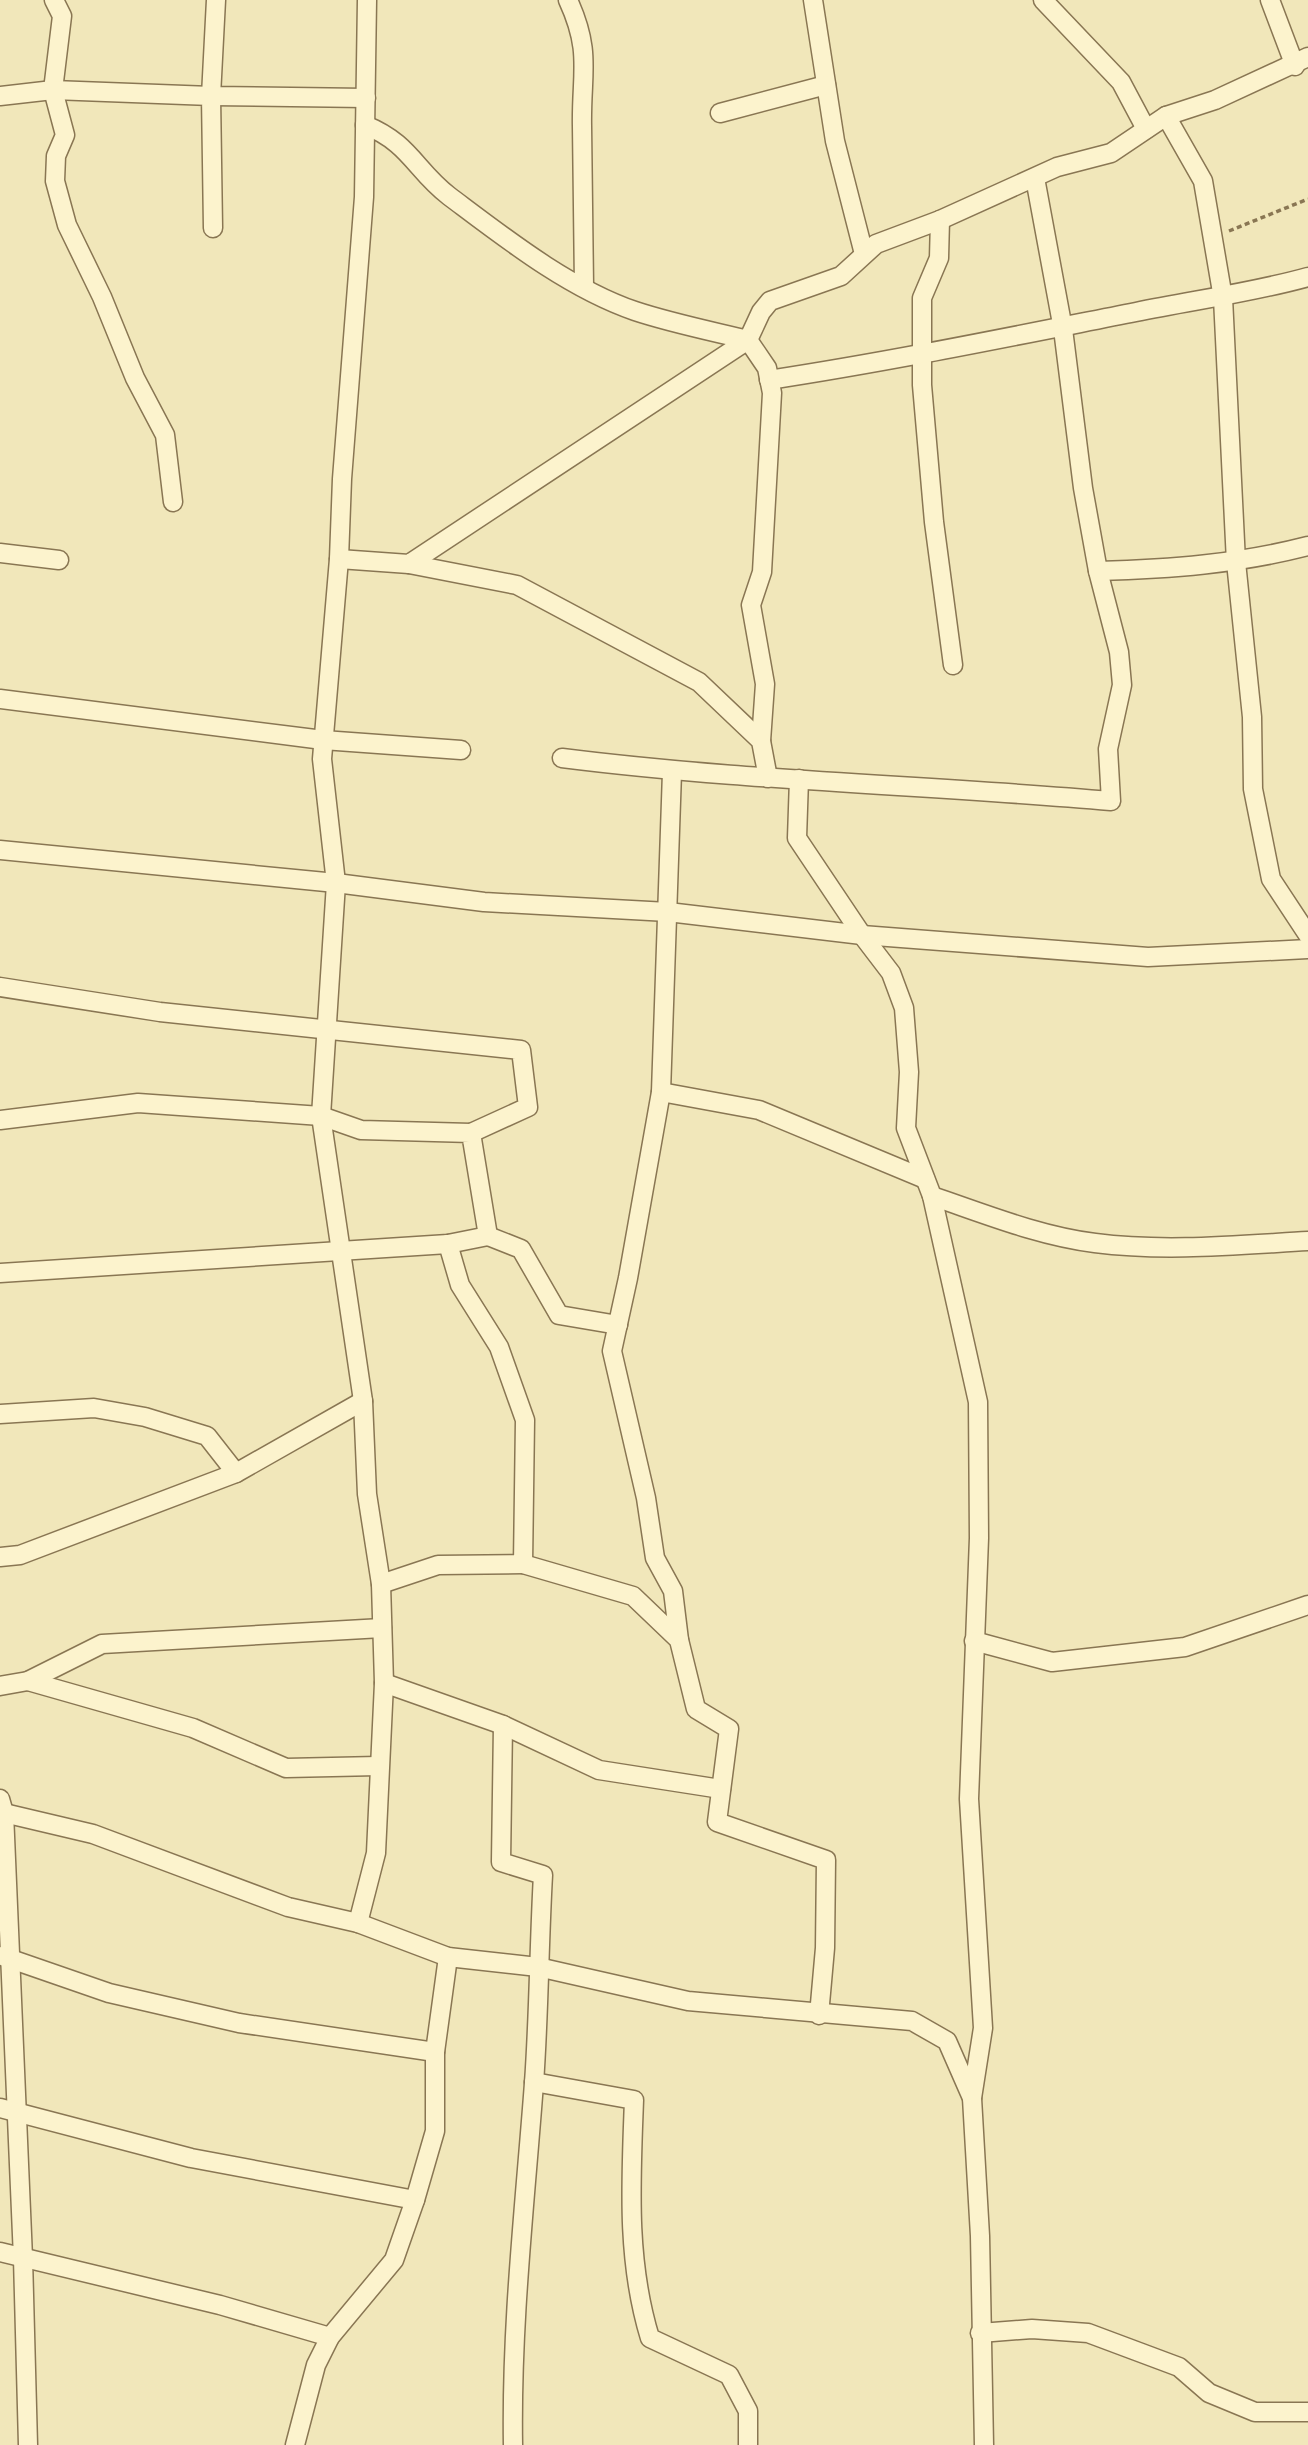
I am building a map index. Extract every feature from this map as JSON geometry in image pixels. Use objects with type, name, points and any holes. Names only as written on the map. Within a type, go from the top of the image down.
[{"type":"street","points":[[213,228],[211,96],[216,0]]},
{"type":"street","points":[[358,1923],[376,1853],[384,1683],[381,1584],[367,1494],[363,1401],[321,1116],[336,883],[322,759],[340,559],[342,479],[364,197],[367,0]]},
{"type":"street","points":[[568,0],[578,22],[586,55],[582,120],[584,287]]},
{"type":"street","points":[[813,0],[835,141],[864,254]]},
{"type":"street","points":[[1043,0],[1121,82],[1146,129]]},
{"type":"street","points":[[409,564],[748,340],[761,312],[770,301],[841,276],[876,244],[940,220],[1057,167],[1111,153],[1166,116],[1215,100],[1301,62],[1269,0]]},
{"type":"street","points":[[60,5],[53,90],[65,135],[56,156],[55,181],[67,225],[102,297],[135,378],[165,435],[173,502]]},
{"type":"street","points":[[720,113],[826,85]]},
{"type":"street","points":[[0,96],[53,90],[366,98]]},
{"type":"street","points":[[1166,116],[1203,181],[1223,298],[1236,562],[1252,717],[1253,789],[1271,879],[1308,935]]},
{"type":"street","points":[[365,125],[387,134],[402,145],[447,194],[584,287],[634,311],[748,340],[767,368],[772,393],[765,534],[762,572],[751,605],[765,684],[761,741],[768,778]]},
{"type":"street","points":[[562,758],[672,772],[939,786],[1111,801],[1108,749],[1122,685],[1119,652],[1098,571],[1083,488],[1063,329],[1035,178]]},
{"type":"street","points":[[940,220],[939,258],[922,298],[922,356],[934,522],[953,665]]},
{"type":"street","points":[[769,380],[922,356],[1136,312],[1223,298],[1308,277]]},
{"type":"street","points":[[1098,571],[1186,569],[1236,562],[1308,546]]},
{"type":"street","points":[[0,553],[59,560]]},
{"type":"street","points":[[340,559],[409,564],[517,585],[699,682],[761,741]]},
{"type":"street","points":[[0,699],[323,740],[461,750]]},
{"type":"street","points":[[672,772],[661,1092],[612,1351],[646,1498],[655,1558],[673,1591],[679,1640],[696,1709],[729,1729],[718,1822],[826,1860],[825,1948],[819,2015]]},
{"type":"street","points":[[799,779],[797,838],[891,973],[904,1008],[909,1072],[906,1128],[932,1196],[978,1402],[979,1538],[969,1799],[983,2028],[972,2098],[980,2236],[984,2445]]},
{"type":"street","points":[[0,850],[336,883],[484,902],[668,912],[862,935],[1148,957],[1308,949]]},
{"type":"street","points":[[0,987],[105,1006],[521,1051],[528,1107],[471,1133],[360,1130],[321,1116],[138,1103],[0,1119]]},
{"type":"street","points":[[661,1092],[759,1111],[925,1179]]},
{"type":"street","points":[[471,1133],[488,1236]]},
{"type":"street","points":[[932,1196],[1039,1233],[1096,1244],[1213,1246],[1308,1241]]},
{"type":"street","points":[[0,1273],[448,1244],[488,1236],[521,1249],[559,1315],[618,1325]]},
{"type":"street","points":[[448,1244],[460,1285],[499,1347],[525,1420],[523,1564]]},
{"type":"street","points":[[0,1557],[20,1555],[236,1473],[363,1401]]},
{"type":"street","points":[[0,1414],[94,1408],[145,1418],[207,1436],[236,1473]]},
{"type":"street","points":[[381,1584],[438,1565],[523,1564],[633,1596],[679,1640]]},
{"type":"street","points":[[974,1641],[1052,1662],[1185,1647],[1308,1605]]},
{"type":"street","points":[[0,1686],[28,1681],[102,1644],[382,1628]]},
{"type":"street","points":[[28,1681],[192,1728],[286,1768],[378,1766]]},
{"type":"street","points":[[384,1683],[503,1725],[599,1770],[721,1789]]},
{"type":"street","points":[[503,1725],[501,1863],[543,1875],[534,2082],[518,2278],[513,2445]]},
{"type":"street","points":[[28,2445],[23,2258],[9,2110],[2,1806],[93,1834],[288,1907],[358,1923],[447,1957],[538,1967],[688,2001],[819,2015],[912,2021],[947,2041],[972,2098]]},
{"type":"street","points":[[5,1956],[109,1993],[226,2020],[435,2052]]},
{"type":"street","points":[[295,2445],[316,2365],[330,2337],[394,2260],[415,2200],[435,2131],[435,2052],[447,1957]]},
{"type":"street","points":[[534,2082],[634,2100],[630,2220],[638,2298],[650,2338],[729,2375],[748,2411],[748,2445]]},
{"type":"street","points":[[9,2110],[191,2158],[415,2200]]},
{"type":"street","points":[[0,2252],[220,2305],[330,2337]]},
{"type":"street","points":[[980,2333],[1032,2329],[1088,2333],[1179,2367],[1209,2393],[1255,2412],[1308,2412]]},
{"type":"path","points":[[1213,237],[1308,200]]}]
